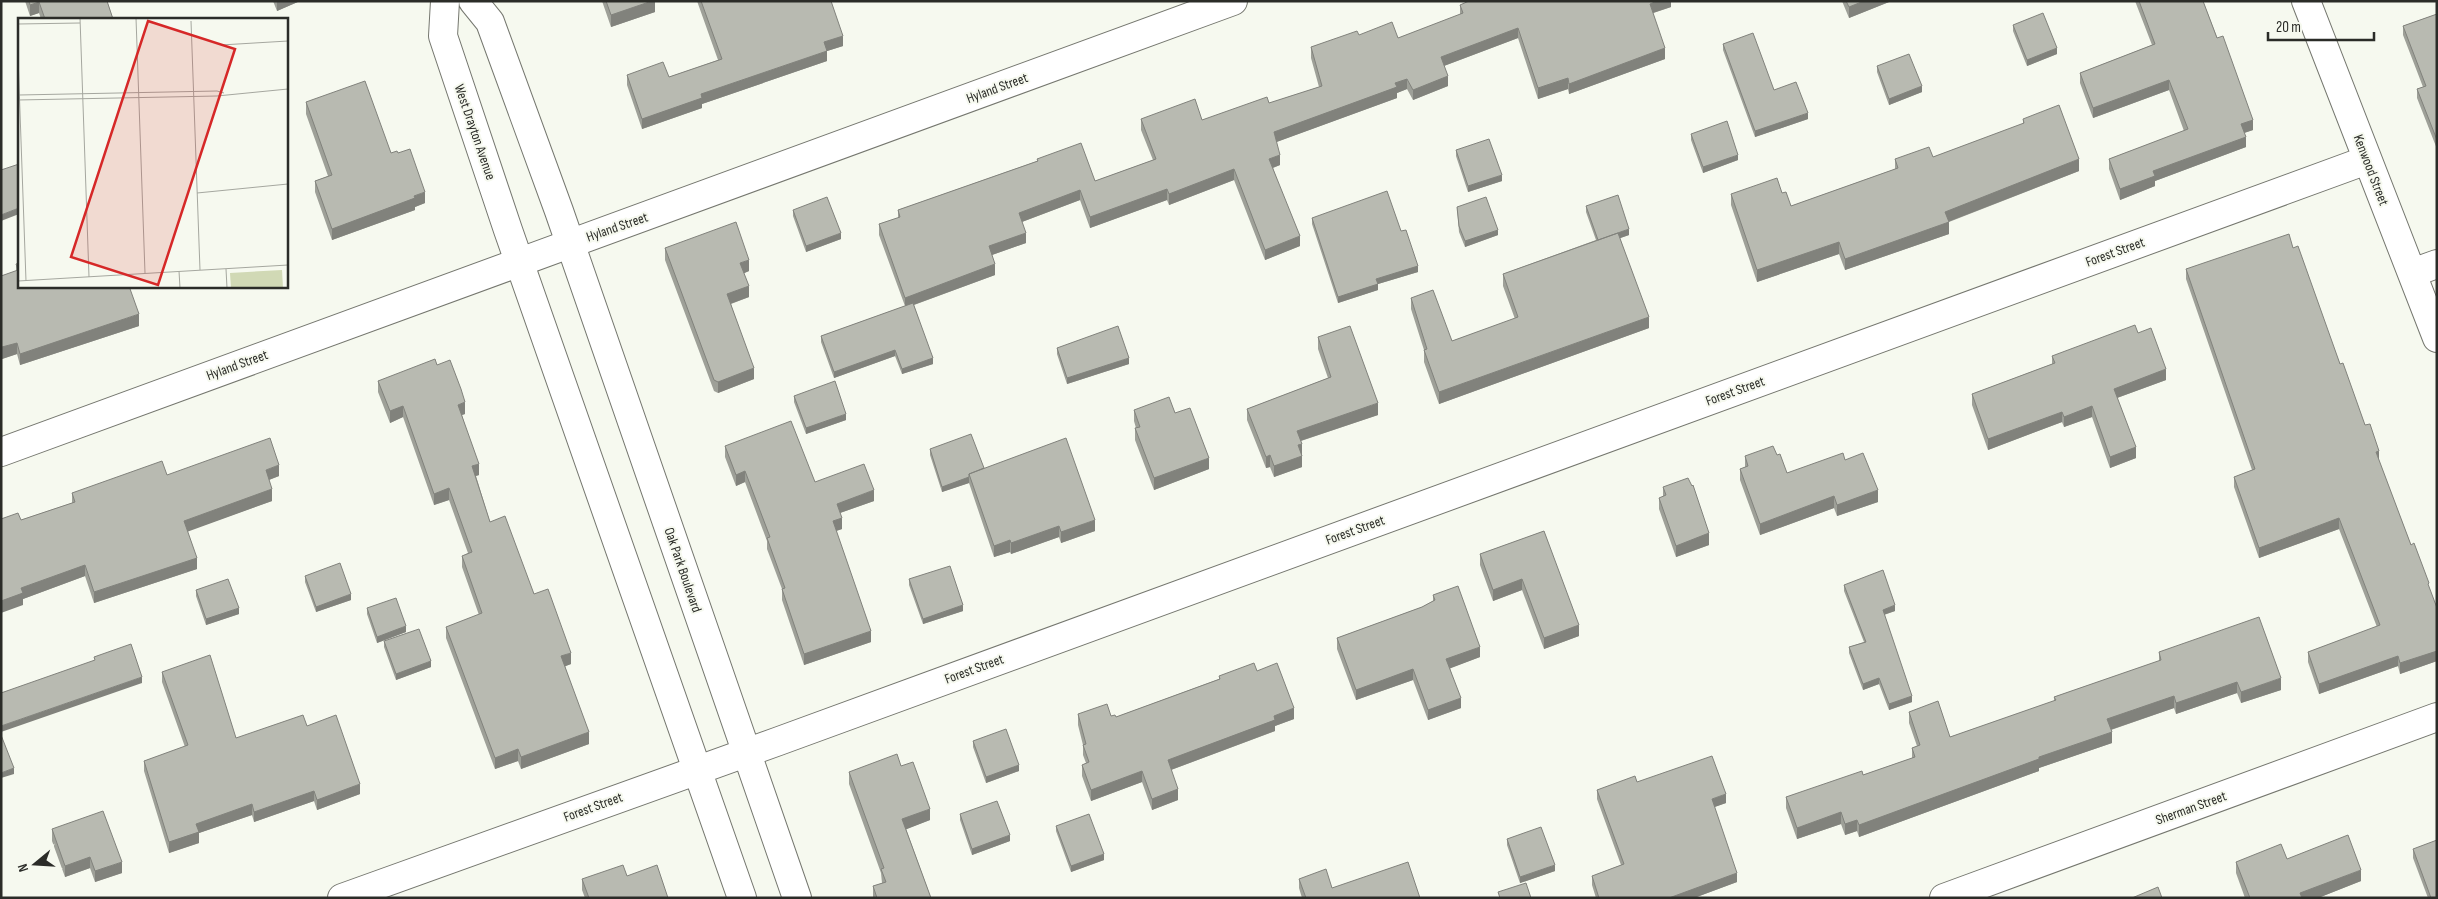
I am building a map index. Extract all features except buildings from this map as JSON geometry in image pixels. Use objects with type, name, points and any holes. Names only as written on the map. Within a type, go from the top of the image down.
[{"type":"street","name":"West Drayton Avenue","points":[[445,1],[443,36],[519,262]]},
{"type":"street","points":[[473,1],[490,22],[569,243]]},
{"type":"street","name":"Hyland Street","points":[[1,452],[1233,1]]},
{"type":"street","name":"Kenwood Street","points":[[2306,1],[2437,338]]},
{"type":"street","name":"Forest Street","points":[[342,898],[698,770],[2367,160]]},
{"type":"street","name":"Oak Park Boulevard","points":[[569,243],[797,898]]},
{"type":"street","points":[[519,262],[742,898]]},
{"type":"street","points":[[2412,273],[2437,264]]},
{"type":"street","name":"Sherman Street","points":[[1944,898],[2437,717]]}]
